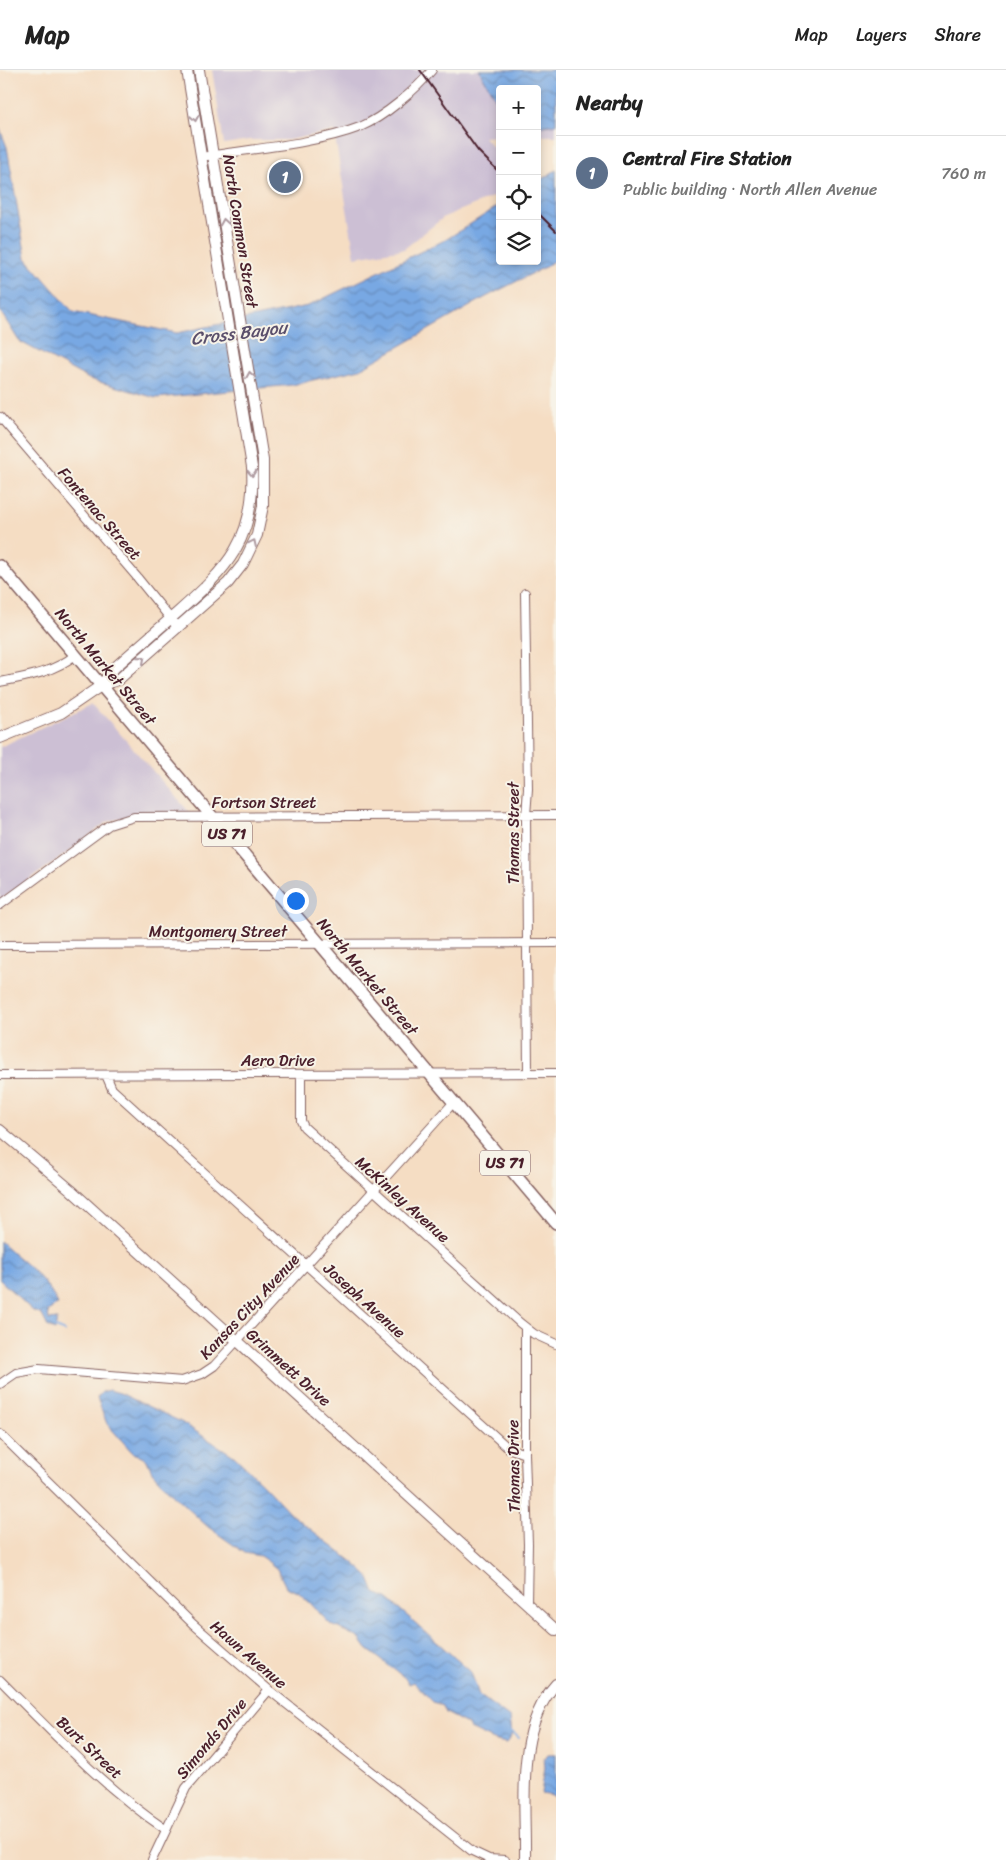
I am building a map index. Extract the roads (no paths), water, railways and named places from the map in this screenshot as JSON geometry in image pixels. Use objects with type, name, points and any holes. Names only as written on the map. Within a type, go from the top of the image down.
[{"type":"main road","name":"North Common Street","points":[[102,685],[111,671],[224,569],[242,538],[250,513],[252,487],[246,425],[187,70]]},
{"type":"main road","name":"North Common Street","points":[[1,736],[60,713],[102,685],[124,675],[228,582],[243,564],[257,535],[265,490],[258,423],[199,70]]},
{"type":"main road","name":"North Market Street","points":[[0,566],[556,1223]]},
{"type":"main road","name":"Grimmett Drive","points":[[0,1130],[71,1190],[556,1630]]},
{"type":"main road","points":[[525,1860],[526,1756],[529,1734],[540,1705],[556,1684]]},
{"type":"street","points":[[201,156],[333,136],[360,127],[386,112],[432,70]]},
{"type":"street","name":"Fontenac Street","points":[[0,417],[178,628]]},
{"type":"street","name":"Thomas Street","points":[[525,593],[528,789],[526,815],[528,1072]]},
{"type":"street","points":[[0,682],[54,668],[64,664],[75,655]]},
{"type":"street","name":"Fortson Street","points":[[0,905],[115,822],[134,817],[556,815]]},
{"type":"street","name":"Montgomery Street","points":[[0,945],[556,943]]},
{"type":"street","name":"Aero Drive","points":[[0,1075],[556,1072]]},
{"type":"street","name":"McKinley Avenue","points":[[301,1074],[301,1120],[304,1127],[525,1327],[556,1344]]},
{"type":"street","name":"Joseph Avenue","points":[[106,1075],[112,1089],[508,1448],[525,1454]]},
{"type":"street","name":"Kansas City Avenue","points":[[0,1384],[16,1374],[38,1369],[182,1381],[208,1370],[454,1102]]},
{"type":"street","name":"Thomas Drive","points":[[525,1327],[527,1603]]},
{"type":"street","name":"Hawn Avenue","points":[[0,1434],[193,1624],[269,1690],[472,1851],[489,1858],[505,1860]]},
{"type":"street","name":"Burt Street","points":[[0,1680],[87,1764],[138,1808],[166,1829]]},
{"type":"street","name":"Simonds Drive","points":[[152,1860],[186,1788],[269,1690]]},
{"type":"water","points":[[479,70],[556,70],[556,124],[541,126],[541,85],[496,85],[496,99]]},
{"type":"water","name":"Cross Bayou","points":[[0,129],[7,147],[26,258],[73,312],[177,333],[308,306],[447,239],[496,208],[496,265],[541,265],[541,179],[556,170],[556,259],[545,267],[486,297],[360,369],[292,385],[156,398],[89,379],[19,341],[0,311]]},
{"type":"water","points":[[0,1241],[46,1284],[52,1293],[58,1304],[48,1311],[49,1320],[57,1319],[55,1330],[48,1327],[42,1315],[33,1311],[0,1280]]},
{"type":"water","points":[[109,1390],[120,1393],[181,1422],[234,1456],[291,1514],[368,1576],[375,1593],[387,1598],[471,1672],[479,1695],[510,1718],[511,1734],[507,1743],[496,1741],[470,1729],[467,1724],[446,1713],[443,1706],[433,1702],[414,1682],[409,1684],[405,1678],[367,1649],[359,1638],[330,1624],[298,1592],[286,1587],[277,1569],[270,1563],[260,1556],[245,1553],[208,1527],[168,1490],[152,1472],[147,1460],[132,1452],[107,1424],[97,1398],[102,1392]]},
{"type":"water","points":[[548,1754],[556,1754],[556,1798],[552,1795],[541,1793],[545,1768],[544,1758]]},
{"type":"waterway","points":[[54,1327],[65,1332]]},
{"type":"waterway","points":[[510,1730],[519,1738]]},
{"type":"railway","points":[[420,70],[478,151],[496,169]]},
{"type":"railway","points":[[541,216],[556,231]]},
{"type":"place","name":"Central Fire Station","points":[[285,177]]}]
